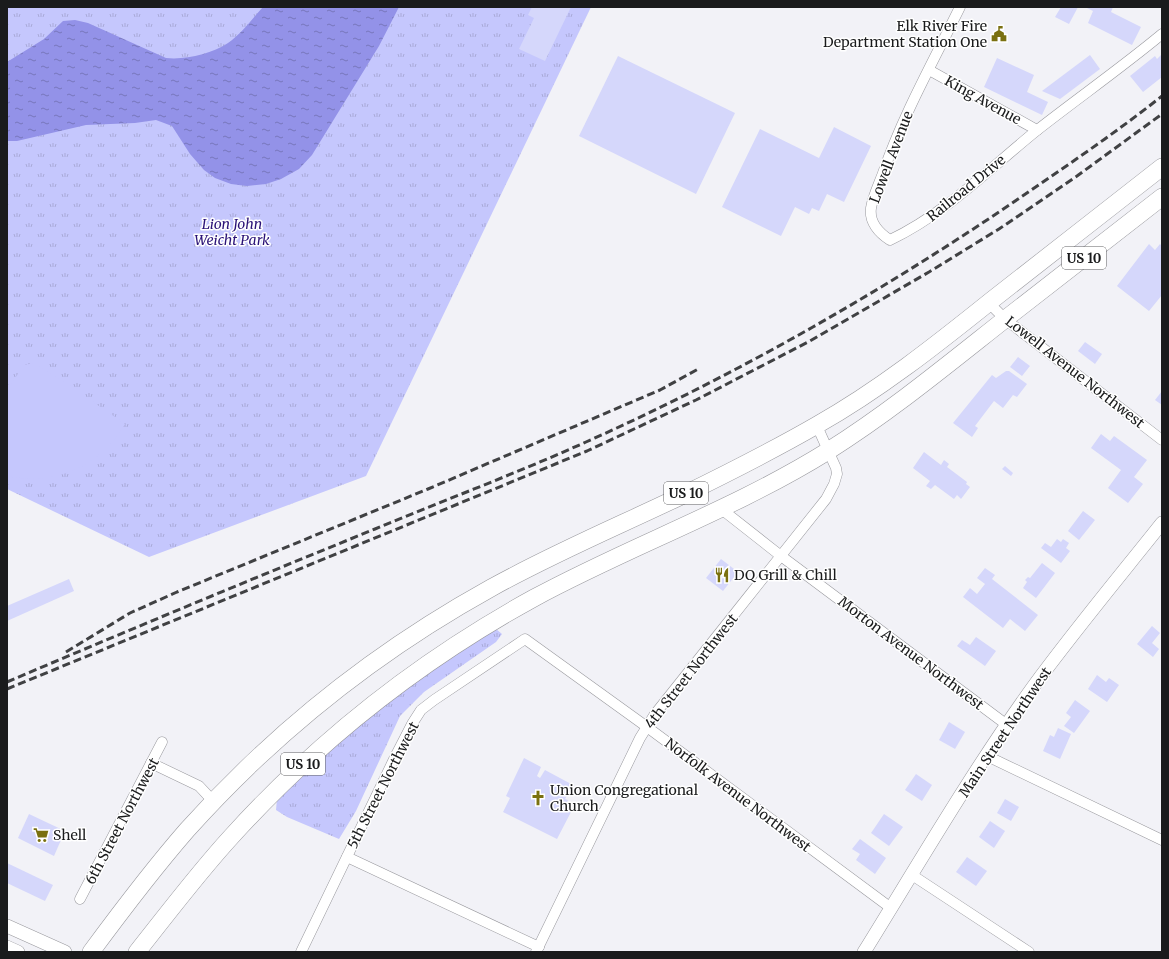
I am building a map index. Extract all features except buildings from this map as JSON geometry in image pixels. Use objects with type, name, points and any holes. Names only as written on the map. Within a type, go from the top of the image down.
[{"type":"highway","name":"US 10","points":[[91,952],[140,887],[214,801],[266,751],[320,703],[377,659],[452,611],[543,560],[679,497],[817,426],[870,392],[949,335],[1162,167]]},
{"type":"highway","name":"US 10","points":[[137,952],[230,837],[304,763],[385,695],[474,632],[533,599],[773,482],[828,451],[901,401],[1162,197]]},
{"type":"street","points":[[929,70],[960,7]]},
{"type":"street","name":"Railroad Drive","points":[[890,240],[931,218],[1037,130],[1162,34]]},
{"type":"street","name":"King Avenue","points":[[929,70],[1037,130]]},
{"type":"street","name":"Lowell Avenue","points":[[890,240],[881,234],[873,223],[871,209],[888,159],[906,115],[929,70]]},
{"type":"street","name":"Lowell Avenue Northwest","points":[[989,303],[1005,319],[1162,440]]},
{"type":"street","name":"4th Street Northwest","points":[[538,949],[647,727],[655,714],[826,499],[834,484],[837,474],[836,468],[817,426]]},
{"type":"street","name":"Morton Avenue Northwest","points":[[720,508],[1007,725]]},
{"type":"street","name":"Main Street Northwest","points":[[864,952],[1007,725],[1087,617],[1162,523]]},
{"type":"street","name":"Norfolk Avenue Northwest","points":[[525,639],[647,727],[891,908]]},
{"type":"street","name":"5th Street Northwest","points":[[301,952],[409,730],[421,710],[525,639]]},
{"type":"street","name":"6th Street Northwest","points":[[80,899],[162,742]]},
{"type":"street","points":[[987,756],[1162,840]]},
{"type":"street","points":[[151,763],[198,786],[214,801]]},
{"type":"street","points":[[347,857],[538,949]]},
{"type":"street","points":[[912,875],[1029,952]]},
{"type":"street","points":[[7,926],[65,952]]},
{"type":"green space","name":"Lion John Weicht Park","points":[[9,7],[591,7],[366,476],[149,557],[7,489],[7,10]]},
{"type":"green space","points":[[34,363],[66,383],[125,424],[109,446],[98,456],[74,470],[35,479],[7,476],[7,390],[24,365]]},
{"type":"green space","points":[[496,629],[502,634],[496,642],[424,692],[400,716],[356,811],[339,839],[287,817],[276,810],[277,799],[299,776],[386,702],[435,668]]},
{"type":"water","points":[[263,7],[399,7],[379,46],[312,155],[299,169],[281,179],[266,184],[247,186],[231,184],[215,178],[204,170],[190,154],[172,126],[156,120],[135,123],[86,125],[17,141],[7,141],[7,62],[44,39],[63,21],[75,20],[88,23],[166,58],[182,58],[206,53],[228,43],[242,31]]},
{"type":"railway","points":[[7,682],[401,518],[507,476],[586,442],[704,386],[819,324],[931,256],[986,221],[1071,163],[1162,96]]},
{"type":"railway","points":[[7,689],[587,451],[696,400],[810,341],[929,272],[999,229],[1077,176],[1162,114]]},
{"type":"railway","points":[[66,652],[130,613],[177,592],[428,489],[660,390],[700,368]]},
{"type":"place","name":"Elk River Fire Department Station One","points":[[999,34]]},
{"type":"place","name":"DQ Grill & Chill","points":[[722,575]]},
{"type":"place","name":"Union Congregational Church","points":[[538,798]]},
{"type":"place","name":"Shell","points":[[41,835]]}]
